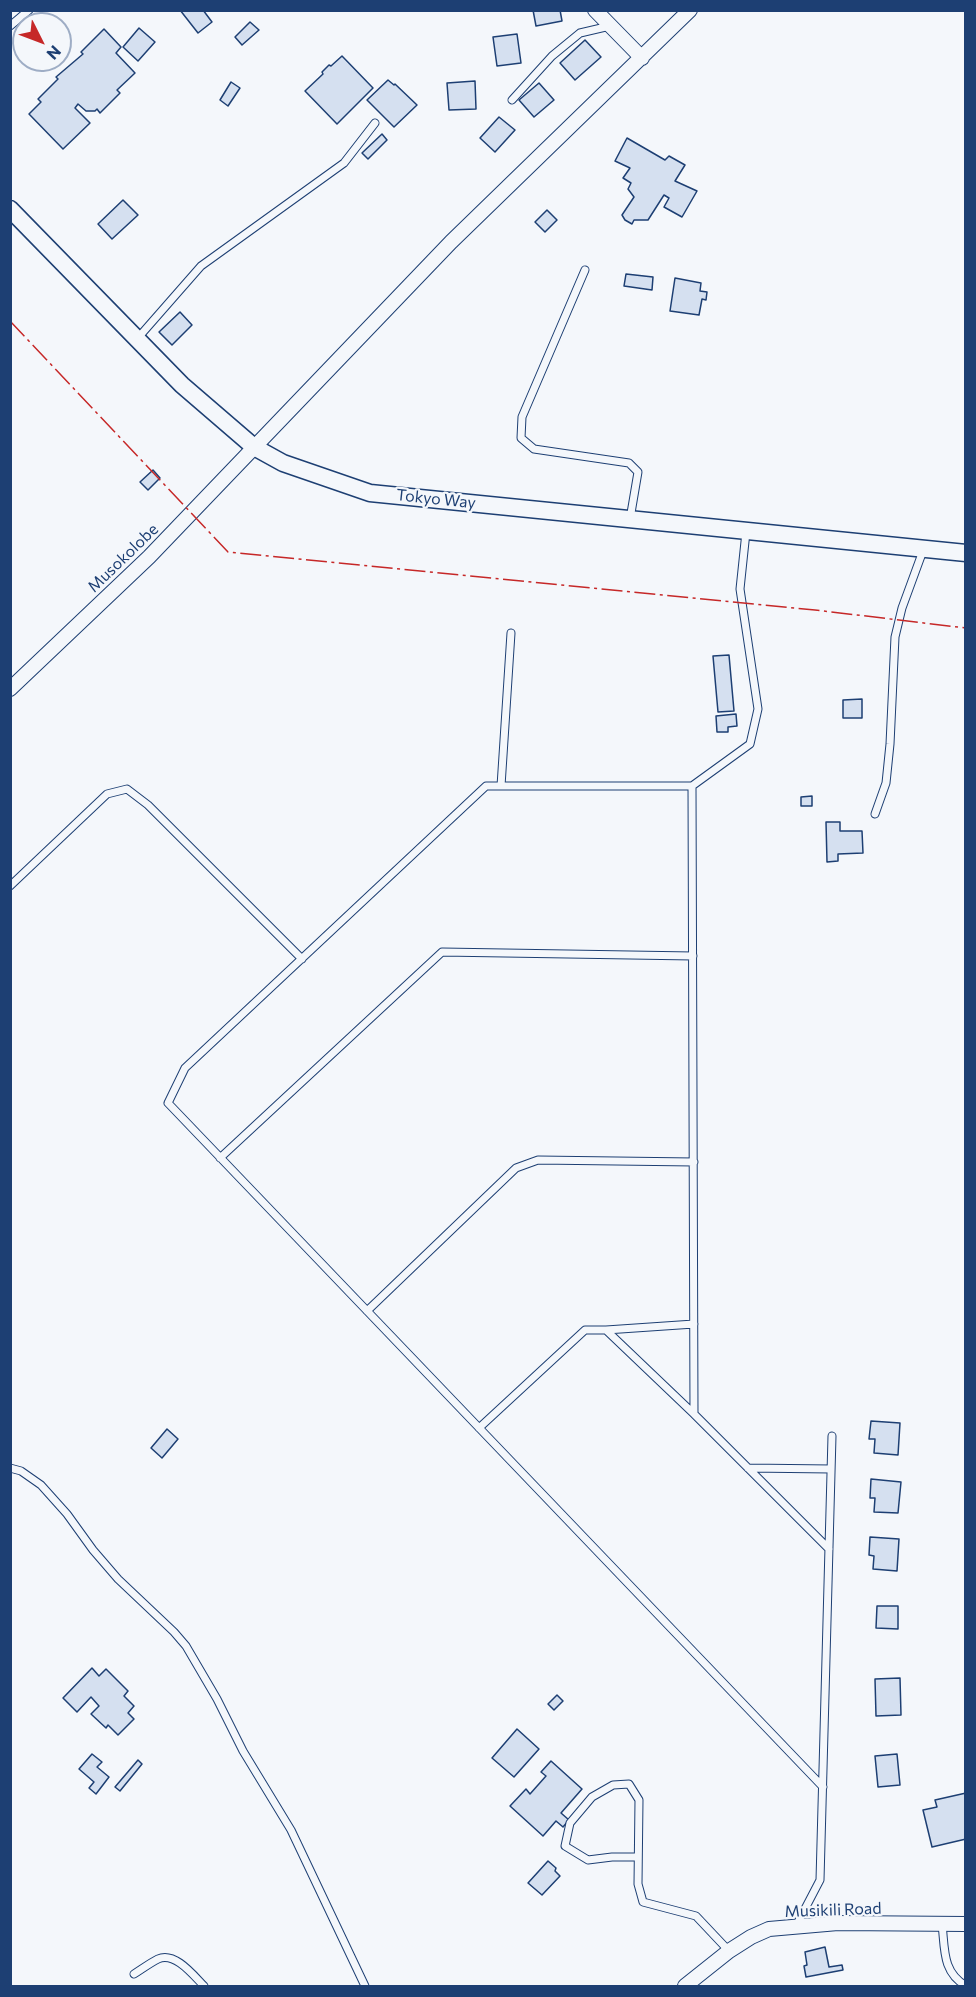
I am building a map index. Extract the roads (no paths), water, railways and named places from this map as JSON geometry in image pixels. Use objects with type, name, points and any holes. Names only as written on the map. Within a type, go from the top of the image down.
[{"type":"street","points":[[595,10],[642,58]]},
{"type":"street","name":"Musokolobe","points":[[10,689],[149,557],[451,242],[690,10]]},
{"type":"street","name":"Tokyo Way","points":[[10,209],[182,385],[254,447],[283,463],[370,492],[966,553]]},
{"type":"street","name":"Musikili Road","points":[[685,1986],[729,1951],[769,1929],[838,1923],[966,1924]]},
{"type":"lane","points":[[10,27],[29,10]]},
{"type":"lane","points":[[512,100],[552,56],[580,33],[610,26]]},
{"type":"lane","points":[[137,339],[201,266],[344,163],[375,123]]},
{"type":"lane","points":[[585,270],[522,417],[521,438],[534,449],[629,463],[638,472],[630,519]]},
{"type":"lane","points":[[746,531],[740,590],[758,709],[750,744],[692,786],[486,786],[185,1068],[168,1103],[823,1787]]},
{"type":"lane","points":[[875,814],[886,783],[895,637],[902,608],[924,548]]},
{"type":"lane","points":[[501,786],[511,633]]},
{"type":"lane","points":[[692,786],[694,1414]]},
{"type":"lane","points":[[10,886],[107,794],[126,789],[148,805],[302,959]]},
{"type":"lane","points":[[220,1158],[442,952],[693,956]]},
{"type":"lane","points":[[367,1311],[516,1168],[538,1160],[694,1162]]},
{"type":"lane","points":[[479,1428],[585,1330],[694,1324]]},
{"type":"lane","points":[[606,1330],[829,1549]]},
{"type":"lane","points":[[796,1926],[820,1880],[832,1436]]},
{"type":"lane","points":[[10,1468],[21,1471],[41,1485],[68,1514],[93,1550],[118,1579],[186,1646],[217,1699],[243,1751],[291,1830],[365,1986]]},
{"type":"lane","points":[[748,1468],[831,1469]]},
{"type":"lane","points":[[639,1857],[588,1860],[566,1846],[570,1823],[592,1797],[613,1785],[629,1784],[639,1800],[639,1857],[638,1884],[643,1902],[696,1916],[729,1951]]},
{"type":"lane","points":[[942,1924],[947,1965],[952,1976],[966,1986]]},
{"type":"lane","points":[[134,1974],[159,1958],[167,1957],[178,1963],[204,1986]]}]
